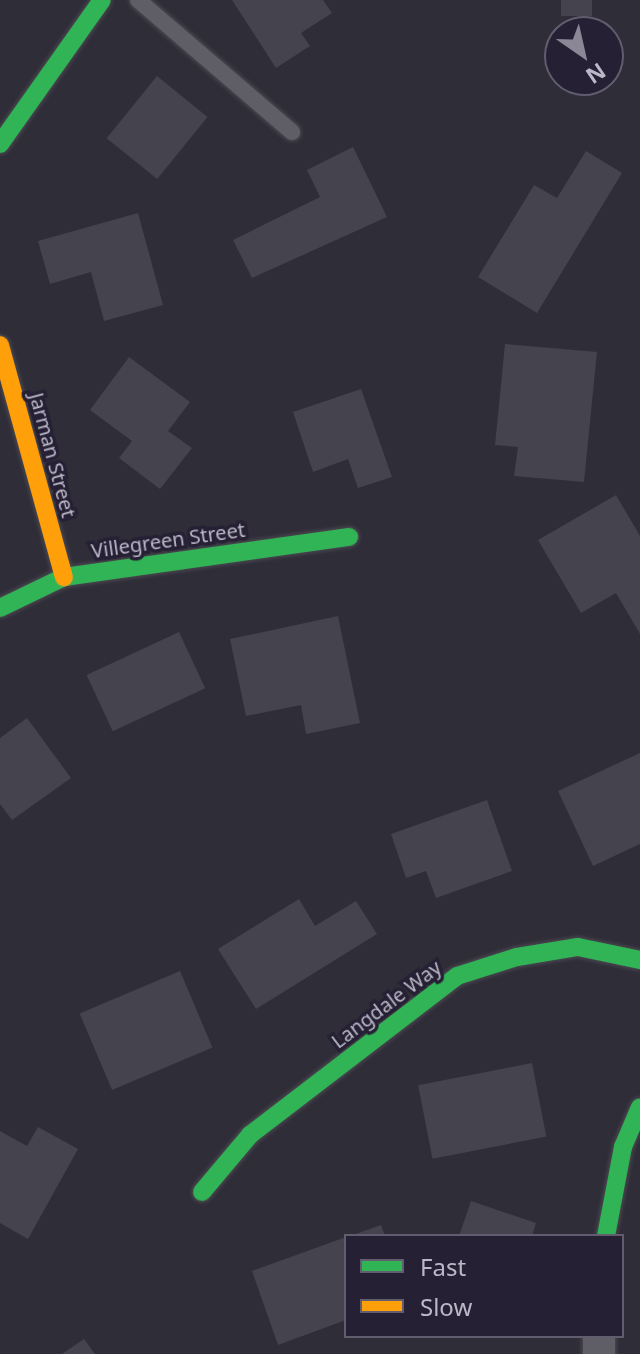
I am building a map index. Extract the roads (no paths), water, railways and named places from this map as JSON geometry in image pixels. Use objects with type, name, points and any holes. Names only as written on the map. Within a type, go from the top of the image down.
[{"type":"street","points":[[0,144],[102,0]]},
{"type":"street","name":"Jarman Street","points":[[0,345],[64,577]]},
{"type":"street","name":"Villegreen Street","points":[[0,608],[64,577],[349,537]]},
{"type":"street","name":"Langdale Way","points":[[202,1192],[250,1135],[457,976],[517,957],[578,947],[640,960]]},
{"type":"street","points":[[606,1234],[623,1147],[640,1107]]},
{"type":"lane","points":[[138,0],[292,132]]}]
